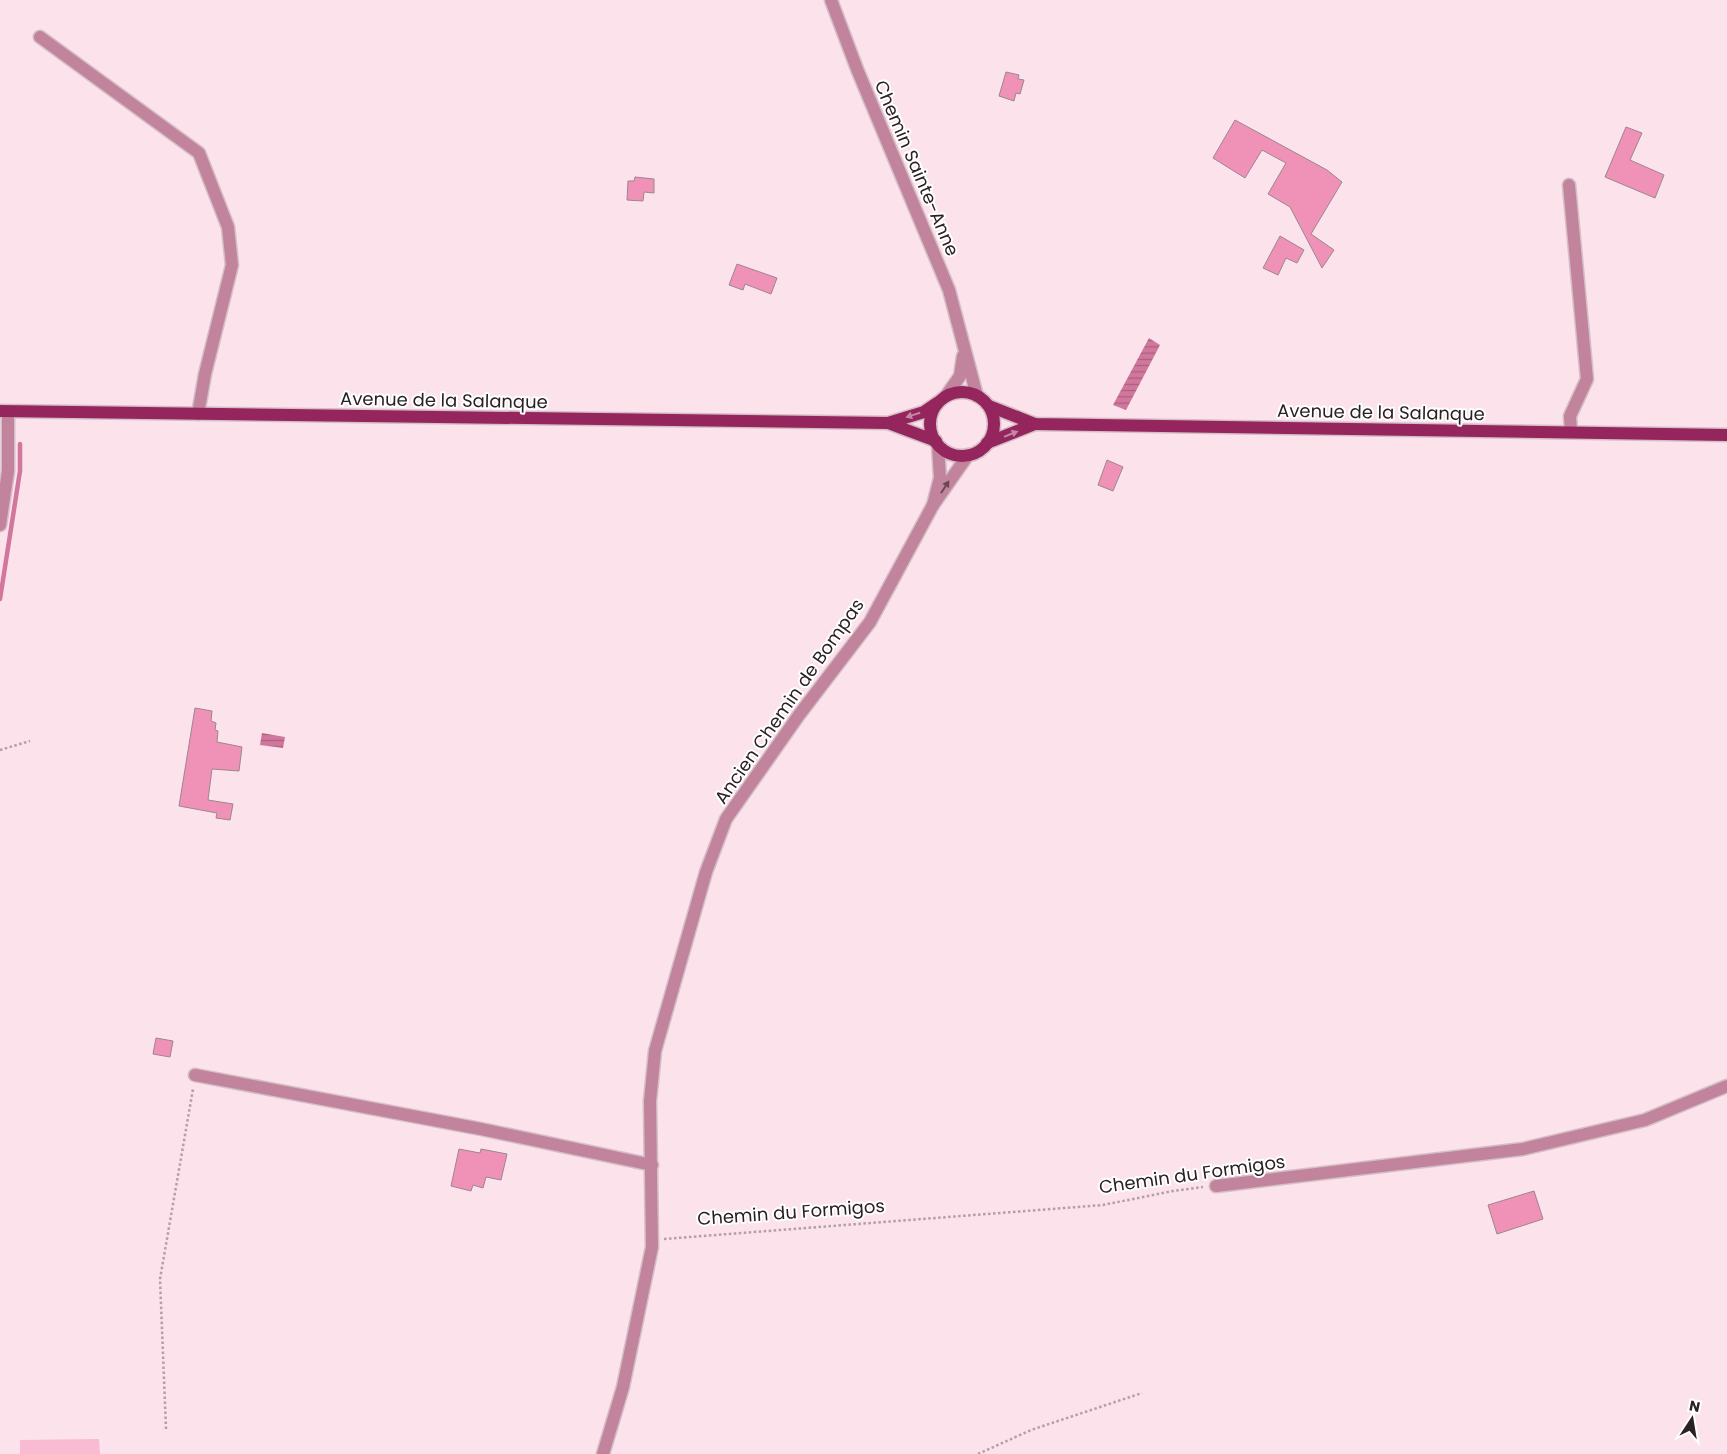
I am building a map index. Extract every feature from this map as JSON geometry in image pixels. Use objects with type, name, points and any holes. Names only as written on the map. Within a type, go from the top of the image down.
[{"type":"main road","points":[[967,392],[977,396],[989,406],[1035,424],[987,443],[975,453],[957,455],[947,451],[937,443],[930,422],[942,400],[967,392]]},
{"type":"main road","name":"Avenue de la Salanque","points":[[4,412],[888,423],[924,412],[942,400]]},
{"type":"main road","points":[[987,443],[994,425],[989,406]]},
{"type":"main road","name":"Avenue de la Salanque","points":[[888,423],[937,443]]},
{"type":"main road","name":"Avenue de la Salanque","points":[[1035,424],[1727,434]]},
{"type":"street","name":"Chemin Sainte-Anne","points":[[832,0],[858,69],[949,290],[977,396]]},
{"type":"street","points":[[40,37],[199,154],[228,227],[232,265],[205,374],[198,414]]},
{"type":"street","points":[[1569,185],[1587,379],[1570,416],[1571,432]]},
{"type":"street","name":"Chemin Sainte-Anne","points":[[942,400],[960,376],[964,351]]},
{"type":"street","points":[[0,525],[8,471],[4,412]]},
{"type":"street","name":"Ancien Chemin de Bompas","points":[[933,505],[940,478],[937,443]]},
{"type":"street","name":"Ancien Chemin de Bompas","points":[[603,1454],[623,1387],[652,1240],[650,1101],[655,1051],[706,872],[726,819],[799,714],[870,622],[933,505],[968,455]]},
{"type":"street","points":[[195,1076],[481,1129],[652,1165]]},
{"type":"street","name":"Chemin du Formigos","points":[[1216,1186],[1523,1149],[1645,1120],[1727,1086]]},
{"type":"path","points":[[0,750],[30,741]]},
{"type":"path","points":[[166,1429],[160,1279],[195,1076]]},
{"type":"path","name":"Chemin du Formigos","points":[[652,1240],[1103,1205],[1173,1191],[1216,1186]]},
{"type":"path","points":[[978,1454],[1031,1430],[1142,1393]]},
{"type":"shaded area","points":[[1149,338],[1160,345],[1126,410],[1113,405]]},
{"type":"shaded area","points":[[262,733],[285,737],[283,748],[260,745]]},
{"type":"shaded area","points":[[99,1439],[100,1454],[20,1454],[20,1440]]},
{"type":"building","points":[[1006,72],[1019,75],[1018,79],[1024,80],[1020,94],[1016,93],[1014,101],[999,96]]},
{"type":"building","points":[[1235,120],[1327,170],[1342,182],[1311,234],[1334,250],[1322,268],[1290,207],[1268,194],[1286,163],[1262,150],[1245,178],[1213,158]]},
{"type":"building","points":[[1626,127],[1642,133],[1630,160],[1664,175],[1655,198],[1605,177]]},
{"type":"building","points":[[635,177],[654,179],[654,193],[644,192],[643,201],[627,200],[628,181],[634,181]]},
{"type":"building","points":[[1280,236],[1304,250],[1297,263],[1286,258],[1278,275],[1263,268]]},
{"type":"building","points":[[737,264],[777,278],[771,294],[745,284],[743,290],[729,285]]},
{"type":"building","points":[[1107,460],[1123,467],[1113,491],[1098,485]]},
{"type":"building","points":[[195,708],[212,711],[211,721],[216,723],[215,730],[218,731],[217,742],[242,747],[239,771],[212,769],[208,800],[233,804],[230,820],[216,818],[217,813],[179,806]]},
{"type":"building","points":[[156,1038],[173,1041],[170,1057],[153,1054]]},
{"type":"building","points":[[459,1149],[480,1153],[481,1149],[507,1154],[501,1180],[486,1177],[483,1188],[473,1185],[471,1191],[451,1186]]},
{"type":"building","points":[[1534,1191],[1543,1219],[1497,1234],[1488,1205]]},
{"type":"waterway","points":[[0,599],[20,471],[20,444]]}]
